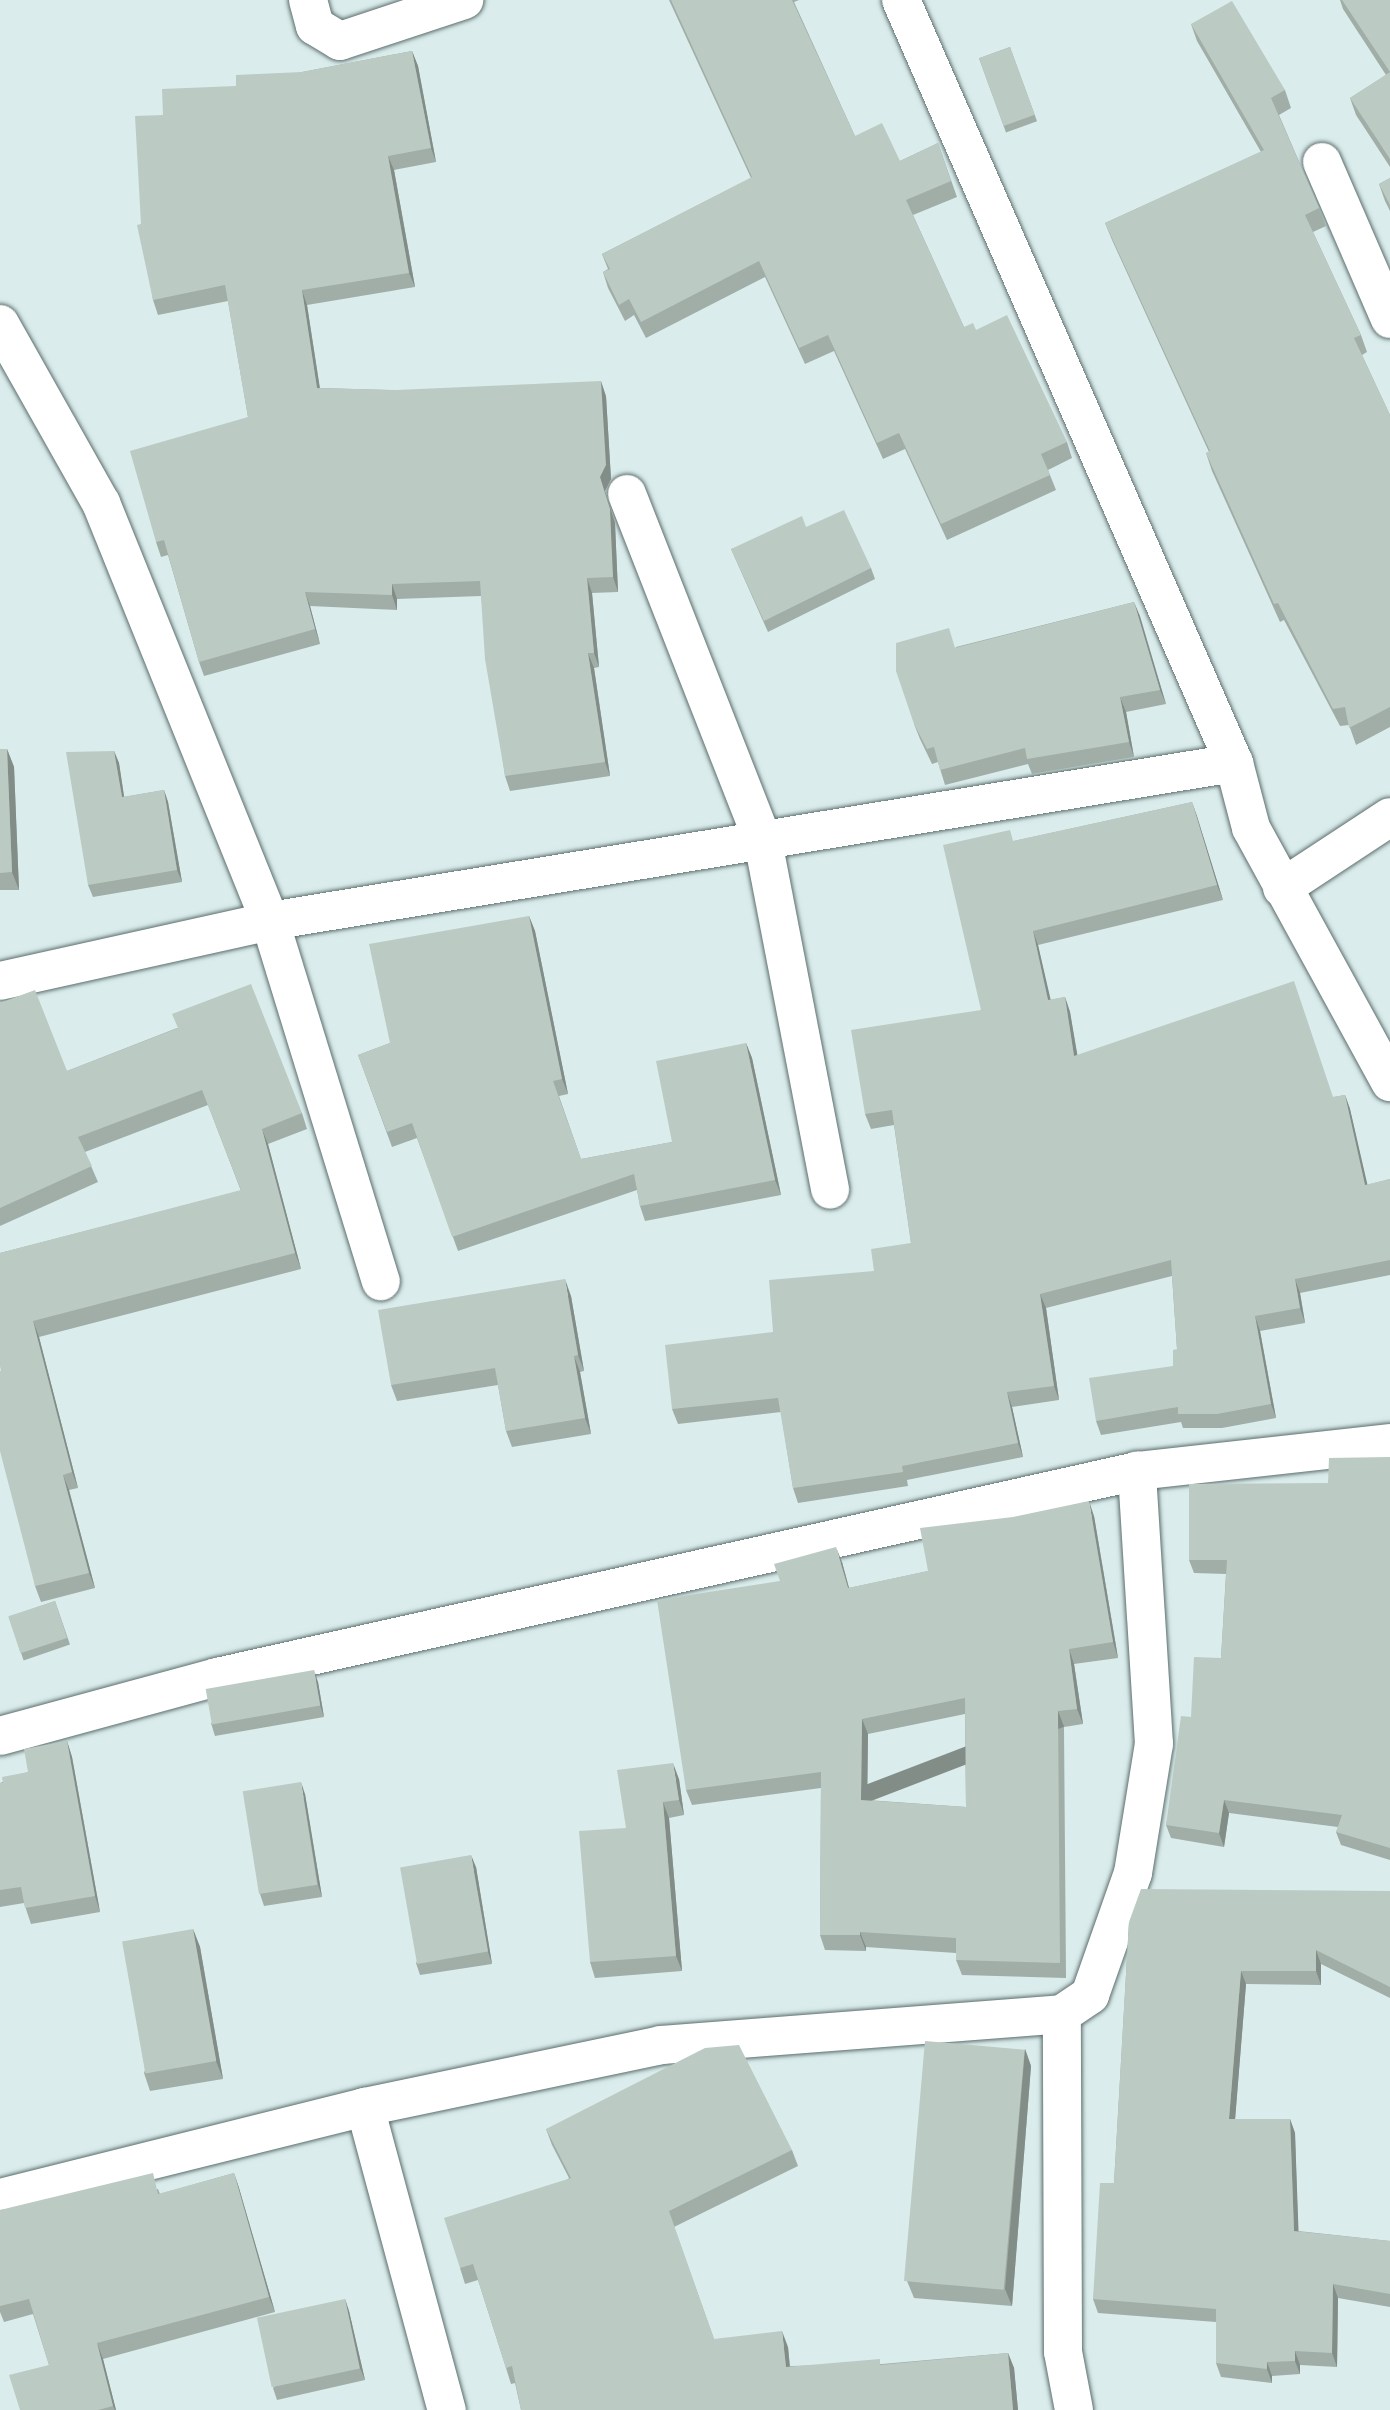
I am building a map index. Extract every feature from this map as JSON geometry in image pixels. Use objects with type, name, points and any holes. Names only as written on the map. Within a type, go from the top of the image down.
[{"type":"street","points":[[308,0],[315,26],[340,41],[464,0]]},
{"type":"street","points":[[901,0],[1234,763],[1251,828],[1390,1082]]},
{"type":"street","points":[[1322,162],[1390,319]]},
{"type":"street","points":[[0,324],[101,503],[270,921],[381,1281]]},
{"type":"street","points":[[627,494],[762,841],[830,1190]]},
{"type":"street","points":[[0,981],[270,921],[1234,763]]},
{"type":"street","points":[[1282,888],[1390,817]]},
{"type":"street","points":[[0,1736],[217,1677],[1137,1471],[1390,1443]]},
{"type":"street","points":[[0,2197],[365,2107],[660,2045],[1062,2014],[1090,1995],[1133,1873],[1154,1744],[1137,1471]]},
{"type":"street","points":[[1062,2014],[1063,2352],[1074,2410]]},
{"type":"street","points":[[365,2107],[447,2410]]},
{"type":"building","points":[[671,0],[792,0],[855,136],[882,123],[900,161],[938,143],[951,181],[906,200],[964,327],[973,323],[976,330],[1007,315],[1067,442],[1041,454],[1050,475],[941,524],[899,433],[877,443],[828,335],[799,348],[759,261],[641,322],[629,299],[619,305],[603,272],[610,269],[602,254],[752,177]]},
{"type":"building","points":[[1342,0],[1390,0],[1390,72]]},
{"type":"building","points":[[1232,1],[1285,90],[1271,98],[1319,208],[1305,215],[1361,335],[1354,338],[1390,415],[1390,707],[1349,728],[1345,707],[1333,709],[1278,603],[1274,604],[1206,453],[1210,451],[1105,223],[1264,150],[1191,24]]},
{"type":"building","points":[[1010,47],[1035,115],[1004,126],[979,58]]},
{"type":"building","points":[[412,51],[431,148],[388,156],[409,273],[302,290],[317,388],[397,390],[601,381],[606,465],[600,477],[610,509],[613,577],[587,578],[594,653],[588,653],[605,762],[505,776],[485,659],[480,581],[392,584],[392,595],[305,592],[315,629],[199,662],[164,540],[156,542],[130,451],[248,417],[225,285],[153,300],[137,225],[141,224],[135,116],[163,115],[162,89],[236,86],[236,75],[302,72]]},
{"type":"building","points":[[1390,72],[1390,159],[1350,98]]},
{"type":"building","points":[[1390,178],[1390,205],[1379,184]]},
{"type":"building","points":[[844,510],[871,568],[764,621],[731,549],[802,516],[806,527]]},
{"type":"building","points":[[1134,602],[1160,690],[1120,697],[1129,742],[1027,759],[1025,748],[940,770],[934,747],[927,749],[914,724],[896,671],[896,643],[949,628],[955,648]]},
{"type":"building","points":[[0,749],[7,749],[12,872],[0,873]]},
{"type":"building","points":[[114,751],[122,797],[164,790],[177,870],[88,885],[66,752]]},
{"type":"building","points":[[1192,802],[1217,885],[1033,931],[1048,1000],[1065,997],[1074,1056],[1294,981],[1333,1097],[1345,1095],[1365,1185],[1390,1179],[1390,1260],[1295,1279],[1300,1308],[1255,1316],[1271,1404],[1217,1414],[1178,1414],[1178,1407],[1096,1421],[1089,1378],[1173,1366],[1173,1350],[1177,1349],[1171,1260],[1040,1294],[1054,1386],[1007,1392],[1018,1443],[902,1466],[903,1472],[793,1488],[778,1398],[672,1409],[665,1345],[773,1332],[769,1280],[874,1271],[871,1249],[911,1243],[892,1110],[865,1114],[851,1030],[981,1010],[943,845],[1010,830],[1013,841]]},
{"type":"building","points":[[529,916],[562,1079],[553,1081],[581,1159],[672,1142],[656,1061],[746,1043],[775,1180],[640,1206],[634,1174],[452,1237],[412,1123],[387,1132],[358,1055],[390,1043],[369,944]]},
{"type":"building","points":[[251,984],[302,1113],[262,1129],[295,1253],[33,1321],[72,1472],[63,1475],[89,1573],[35,1586],[0,1451],[0,1253],[241,1190],[202,1090],[78,1137],[92,1166],[0,1208],[0,1003],[35,990],[67,1071],[178,1028],[172,1014]]},
{"type":"building","points":[[565,1279],[585,1418],[506,1431],[495,1368],[391,1385],[378,1310]]},
{"type":"building","points":[[1390,1457],[1390,1848],[1336,1832],[1342,1815],[1224,1800],[1219,1833],[1166,1825],[1181,1716],[1191,1717],[1194,1657],[1221,1658],[1227,1560],[1189,1560],[1189,1484],[1328,1483],[1329,1458]]},
{"type":"building","points":[[1089,1501],[1113,1642],[1069,1649],[1077,1709],[1058,1711],[1060,1963],[956,1960],[956,1938],[860,1932],[860,1935],[820,1935],[821,1772],[686,1790],[657,1600],[780,1581],[774,1564],[836,1547],[848,1588],[928,1571],[920,1528],[1013,1517]],"holes":[[[965,1698],[966,1807],[861,1800],[862,1719]]]},
{"type":"building","points":[[55,1601],[67,1638],[20,1653],[8,1616]]},
{"type":"building","points":[[314,1670],[320,1705],[212,1725],[206,1689]]},
{"type":"building","points":[[67,1741],[95,1896],[25,1908],[21,1887],[0,1890],[0,1783],[3,1783],[2,1777],[28,1772],[24,1749]]},
{"type":"building","points":[[673,1763],[679,1800],[663,1802],[676,1956],[590,1962],[579,1831],[626,1828],[617,1770]]},
{"type":"building","points":[[301,1782],[317,1885],[259,1894],[243,1791]]},
{"type":"building","points":[[471,1855],[488,1952],[417,1964],[400,1868]]},
{"type":"building","points":[[1141,1889],[1390,1891],[1390,1987],[1316,1950],[1316,1971],[1241,1971],[1229,2119],[1290,2119],[1294,2231],[1390,2241],[1390,2294],[1333,2284],[1332,2353],[1295,2351],[1295,2361],[1267,2362],[1267,2369],[1216,2363],[1216,2309],[1093,2299],[1100,2183],[1114,2183],[1129,1922]]},
{"type":"building","points":[[193,1929],[216,2061],[145,2073],[122,1942]]},
{"type":"building","points":[[925,2041],[1025,2050],[1004,2290],[904,2281]]},
{"type":"building","points":[[739,2045],[792,2150],[669,2211],[714,2339],[782,2331],[786,2367],[880,2359],[880,2365],[1008,2353],[1013,2410],[521,2410],[512,2366],[506,2368],[473,2264],[460,2268],[444,2218],[571,2178],[546,2129],[705,2048]]},
{"type":"building","points":[[153,2173],[158,2194],[234,2173],[269,2297],[97,2343],[113,2406],[98,2410],[20,2410],[9,2375],[49,2365],[29,2299],[0,2306],[0,2210]]},
{"type":"building","points":[[345,2299],[360,2368],[272,2387],[257,2318]]}]
